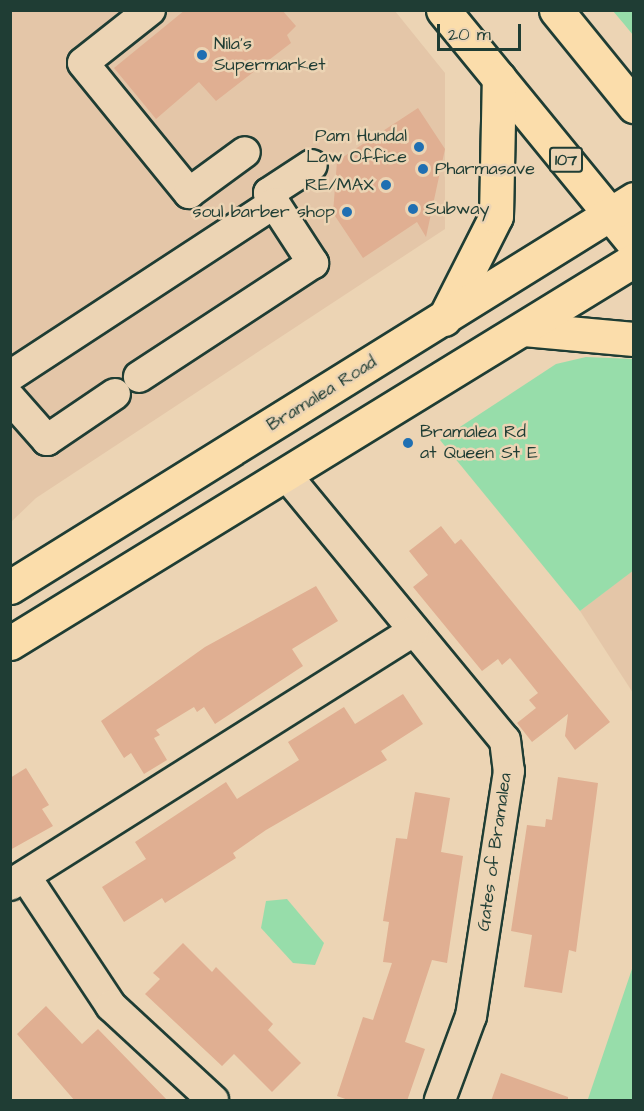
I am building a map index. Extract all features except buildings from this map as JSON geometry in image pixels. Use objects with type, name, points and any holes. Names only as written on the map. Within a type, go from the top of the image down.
[{"type":"main road","name":"107","points":[[443,10],[499,78],[622,207],[633,243]]},
{"type":"main road","points":[[556,10],[633,106]]},
{"type":"main road","points":[[593,56],[633,71]]},
{"type":"main road","points":[[444,319],[496,216],[499,78]]},
{"type":"main road","name":"Bramalea Road","points":[[10,587],[622,207]]},
{"type":"main road","points":[[10,643],[287,476],[633,260]]},
{"type":"main road","points":[[524,329],[633,339]]},
{"type":"street","points":[[150,10],[83,63],[189,193],[244,152]]},
{"type":"street","points":[[139,377],[313,263],[268,193],[312,165]]},
{"type":"street","points":[[10,376],[274,203]]},
{"type":"street","points":[[10,398],[47,440],[115,394]]},
{"type":"street","name":"Gates of Bramalea","points":[[287,476],[505,740],[509,771],[471,1016],[440,1101]]},
{"type":"street","points":[[213,1101],[111,1006],[18,881],[413,631]]},
{"type":"shaded area","points":[[11,11],[395,11],[445,73],[445,229],[36,498],[11,522]]},
{"type":"shaded area","points":[[633,570],[633,693],[580,611]]},
{"type":"green space","points":[[613,11],[633,11],[633,35],[624,24]]},
{"type":"green space","points":[[586,357],[633,359],[634,570],[580,611],[440,440],[556,364]]},
{"type":"green space","points":[[287,899],[324,943],[315,965],[293,963],[261,928],[266,901]]},
{"type":"green space","points":[[633,966],[633,1100],[587,1100],[588,1099]]},
{"type":"place","name":"Nila’s Supermarket","points":[[202,55]]},
{"type":"place","name":"Pam Hundal Law Office","points":[[419,147]]},
{"type":"place","name":"Pharmasave","points":[[423,169]]},
{"type":"place","name":"RE/MAX","points":[[386,185]]},
{"type":"place","name":"Subway","points":[[413,209]]},
{"type":"place","name":"soul barber shop","points":[[347,212]]},
{"type":"place","name":"Bramalea Rd at Queen St E","points":[[408,443]]}]
